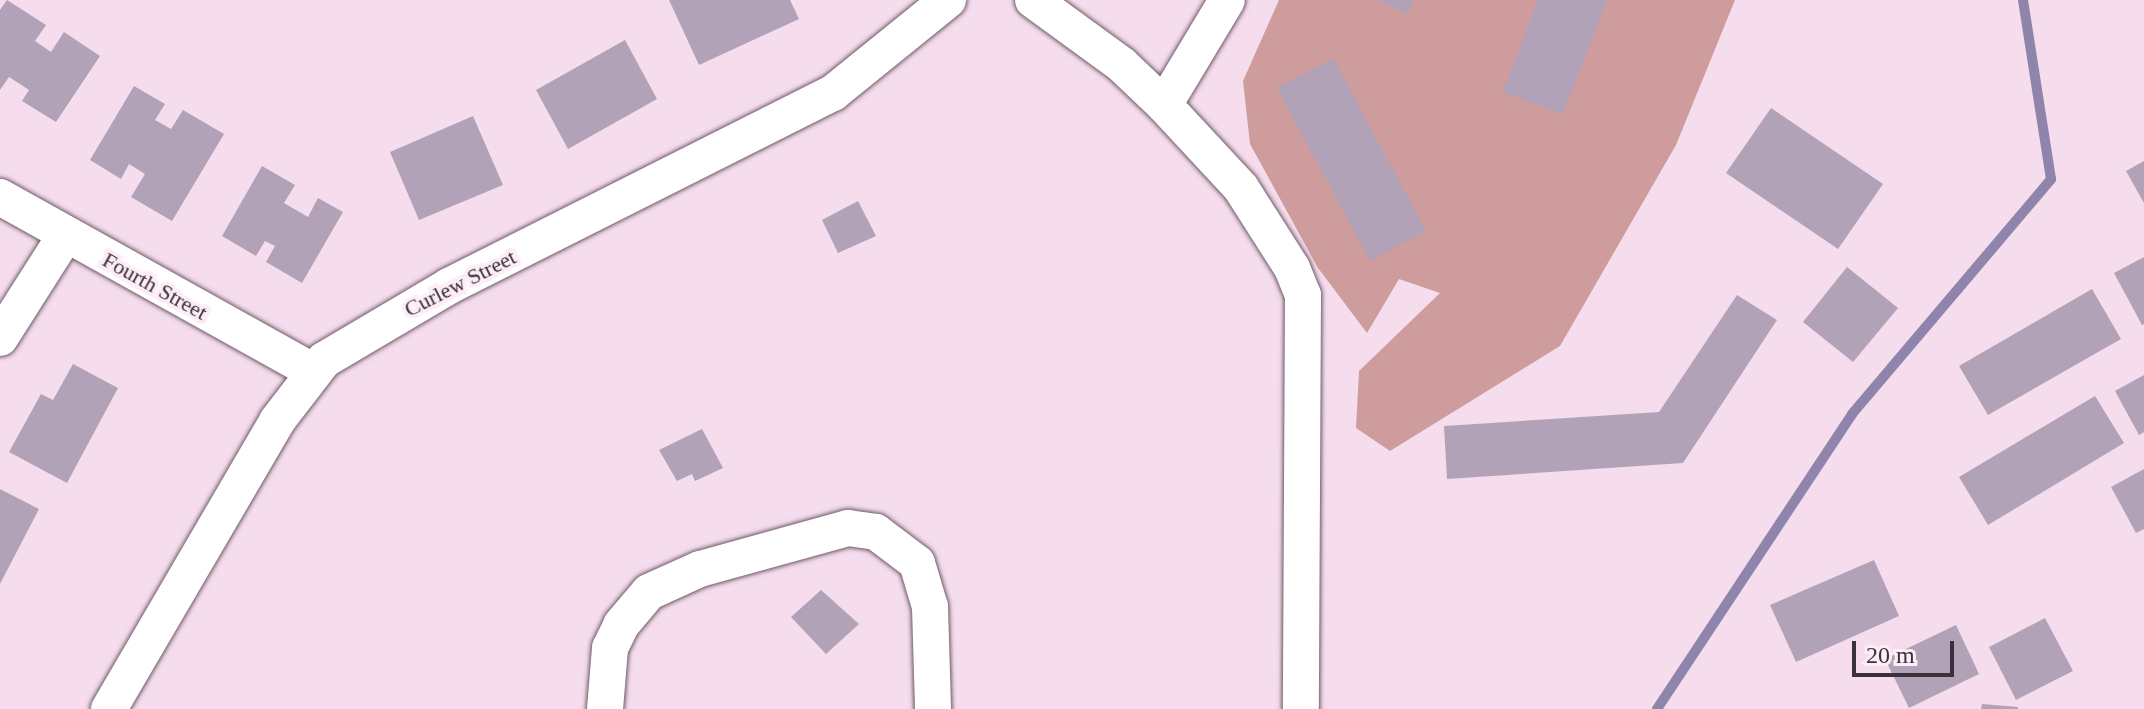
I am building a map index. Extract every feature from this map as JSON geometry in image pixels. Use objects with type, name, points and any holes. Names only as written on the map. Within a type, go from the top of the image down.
[{"type":"street","name":"Curlew Street","points":[[109,709],[277,421],[312,371],[349,343],[449,286],[833,93],[948,0]]},
{"type":"street","points":[[1033,0],[1122,65],[1241,188],[1292,268],[1303,295],[1301,709]]},
{"type":"street","points":[[1164,105],[1227,0]]},
{"type":"street","name":"Fourth Street","points":[[0,197],[65,236],[312,371]]},
{"type":"street","points":[[0,338],[65,236]]},
{"type":"street","points":[[605,709],[610,648],[621,625],[649,592],[700,569],[848,528],[876,532],[917,563],[930,607],[933,709]]},
{"type":"shaded area","points":[[1279,0],[1735,0],[1676,145],[1560,346],[1390,451],[1356,428],[1359,371],[1440,293],[1399,279],[1367,333],[1318,268],[1250,144],[1243,81]]},
{"type":"building","points":[[7,0],[46,25],[35,41],[51,52],[64,32],[100,56],[56,122],[22,101],[29,90],[9,77],[0,90],[0,10]]},
{"type":"building","points":[[669,0],[790,0],[799,19],[699,65]]},
{"type":"building","points":[[1377,0],[1414,0],[1407,14]]},
{"type":"building","points":[[1538,0],[1607,0],[1563,114],[1503,92]]},
{"type":"building","points":[[625,40],[657,99],[568,149],[536,90]]},
{"type":"building","points":[[1333,58],[1426,231],[1370,261],[1277,88]]},
{"type":"building","points":[[134,86],[165,104],[155,120],[171,129],[183,110],[224,134],[172,221],[131,197],[145,174],[129,164],[121,179],[90,160]]},
{"type":"building","points":[[1771,108],[1883,184],[1838,249],[1726,173]]},
{"type":"building","points":[[473,116],[503,185],[419,220],[390,152]]},
{"type":"building","points":[[2144,161],[2144,203],[2126,171]]},
{"type":"building","points":[[262,166],[295,185],[284,203],[308,217],[318,198],[343,212],[302,283],[266,262],[275,246],[265,241],[256,256],[222,236]]},
{"type":"building","points":[[858,201],[876,236],[838,253],[822,220]]},
{"type":"building","points":[[2144,257],[2144,324],[2142,325],[2114,273]]},
{"type":"building","points":[[1847,267],[1898,308],[1853,362],[1803,322]]},
{"type":"building","points":[[2092,289],[2121,339],[1988,415],[1959,366]]},
{"type":"building","points":[[1737,295],[1777,320],[1683,463],[1447,479],[1444,426],[1659,412]]},
{"type":"building","points":[[73,364],[118,388],[67,483],[9,452],[41,394],[53,400]]},
{"type":"building","points":[[2144,375],[2144,432],[2139,435],[2115,391]]},
{"type":"building","points":[[2095,396],[2124,443],[1988,525],[1959,477]]},
{"type":"building","points":[[702,429],[723,468],[695,481],[692,474],[677,481],[659,450]]},
{"type":"building","points":[[2144,469],[2144,529],[2136,533],[2111,487]]},
{"type":"building","points":[[0,489],[39,509],[0,584]]},
{"type":"building","points":[[1874,560],[1899,616],[1796,662],[1770,605]]},
{"type":"building","points":[[821,590],[859,624],[826,654],[791,617]]},
{"type":"building","points":[[2045,618],[2073,671],[2016,700],[1989,647]]},
{"type":"building","points":[[1956,625],[1979,674],[1909,708],[1885,659]]},
{"type":"building","points":[[1982,704],[2018,707],[2018,709],[1981,709]]},
{"type":"waterway","points":[[1657,709],[1852,414],[2051,179],[2023,0]]}]
